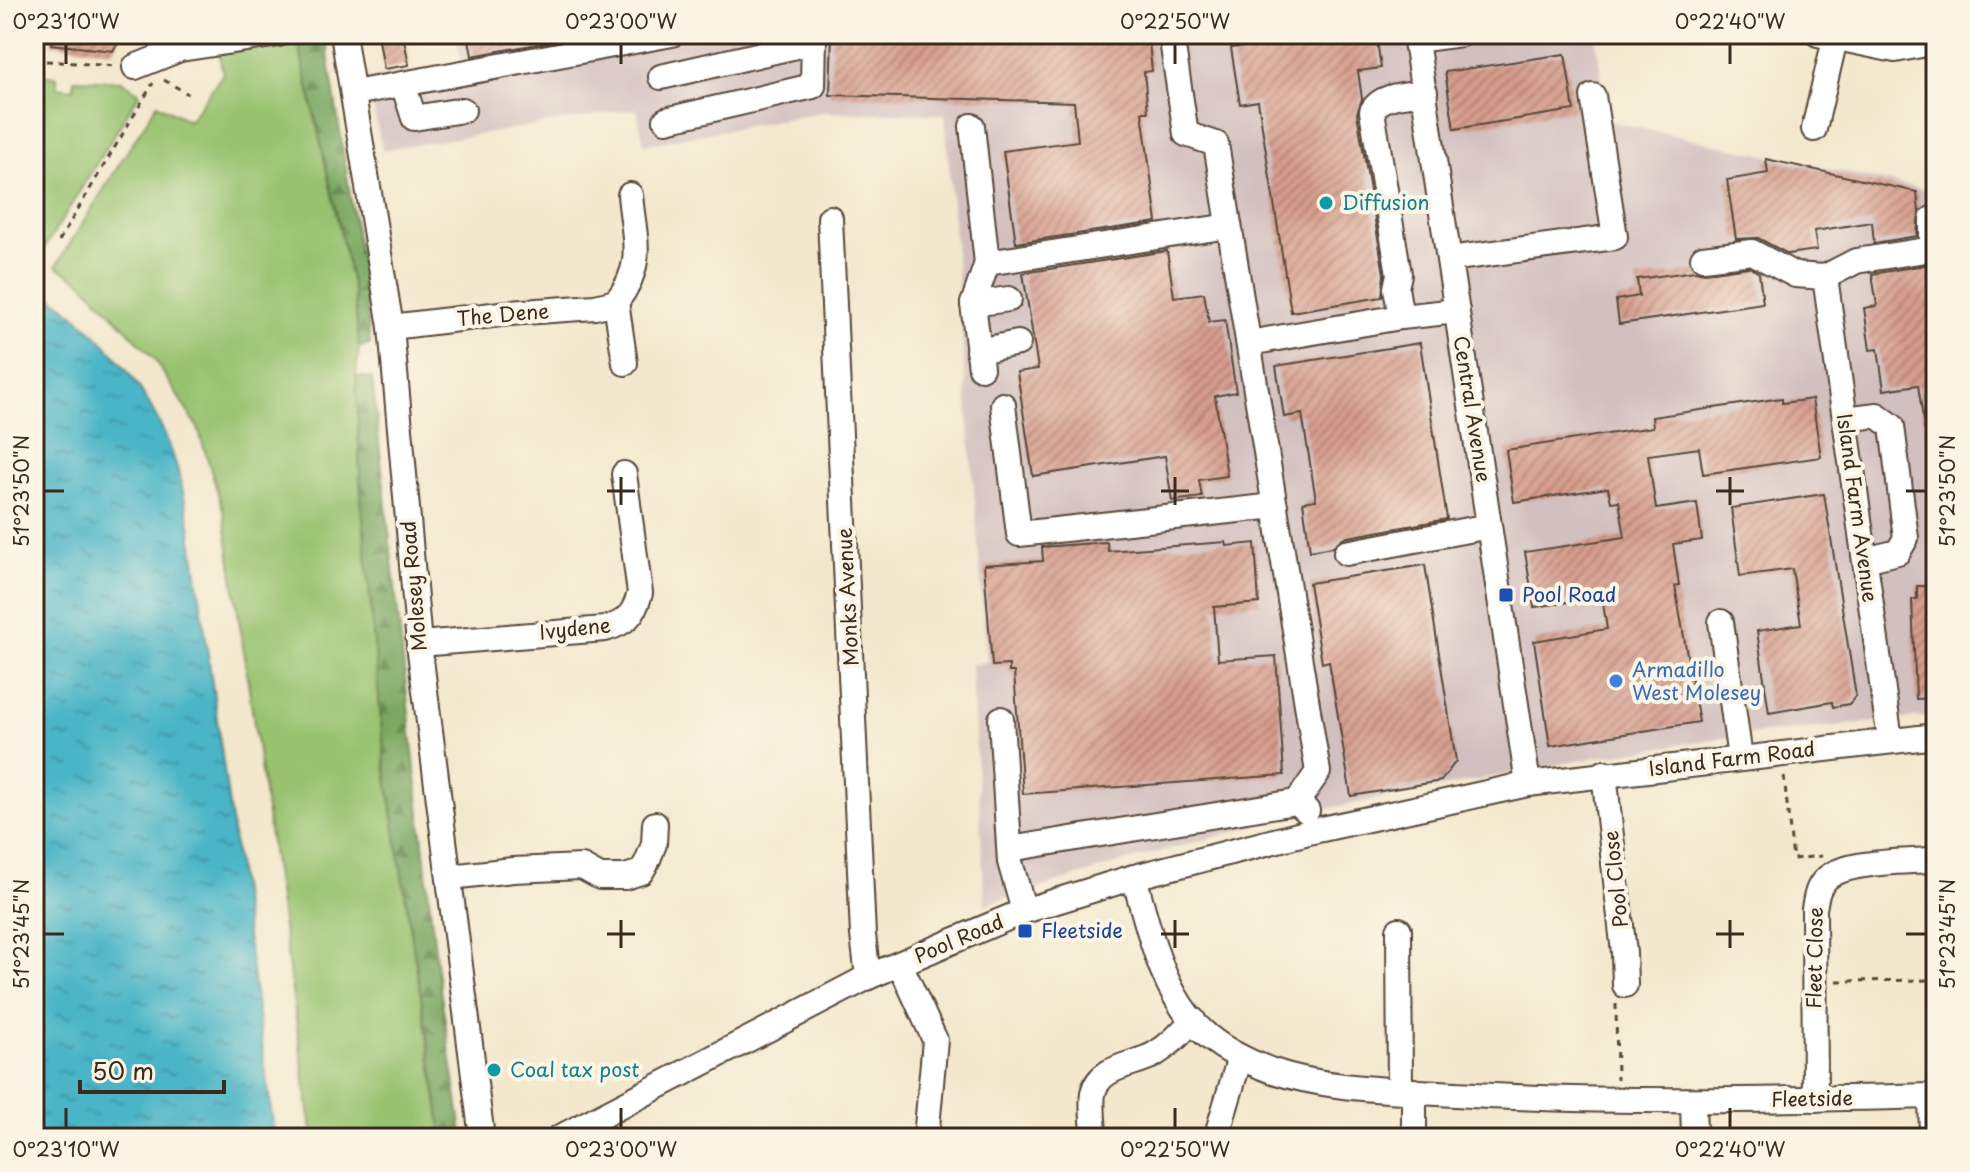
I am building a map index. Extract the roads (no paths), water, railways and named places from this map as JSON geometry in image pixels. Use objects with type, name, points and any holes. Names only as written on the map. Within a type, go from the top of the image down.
[{"type":"street","points":[[146,72],[180,49],[279,34]]},
{"type":"street","name":"Molesey Road","points":[[343,34],[391,327],[419,644],[482,1138]]},
{"type":"street","points":[[354,93],[568,43],[672,34]]},
{"type":"street","points":[[1171,34],[1186,134],[1216,144],[1249,343],[1318,772],[1297,802]]},
{"type":"street","points":[[1416,37],[1461,34]]},
{"type":"street","points":[[1814,129],[1826,36],[1895,50],[1936,42]]},
{"type":"street","name":"Central Avenue","points":[[1416,37],[1488,516],[1494,513],[1512,609],[1509,618],[1502,618],[1528,784]]},
{"type":"street","points":[[661,77],[814,38],[813,86],[666,120]]},
{"type":"street","points":[[403,84],[414,118],[463,110]]},
{"type":"street","points":[[1401,317],[1396,288],[1399,274],[1372,111],[1376,104],[1387,99],[1425,92]]},
{"type":"street","points":[[1449,259],[1615,237],[1593,96]]},
{"type":"street","points":[[972,126],[987,263],[973,304],[979,359],[1018,343]]},
{"type":"street","points":[[625,363],[616,302],[629,285],[637,261],[630,195]]},
{"type":"street","name":"Monks Avenue","points":[[830,218],[862,919],[868,977]]},
{"type":"street","points":[[1703,258],[1752,252],[1795,275],[1825,277],[1856,261],[1932,249],[1932,219]]},
{"type":"street","points":[[987,263],[1229,226]]},
{"type":"street","name":"Island Farm Avenue","points":[[1825,277],[1890,740]]},
{"type":"street","points":[[973,304],[1009,299]]},
{"type":"street","name":"The Dene","points":[[391,327],[509,313],[595,307],[616,302]]},
{"type":"street","points":[[1249,343],[1401,317],[1457,311]]},
{"type":"street","points":[[1003,405],[1019,534],[1275,506]]},
{"type":"street","points":[[1845,419],[1877,415],[1892,426],[1906,538],[1898,552],[1865,560]]},
{"type":"street","name":"Ivydene","points":[[419,644],[605,629],[623,624],[635,610],[640,593],[624,474]]},
{"type":"street","points":[[1346,553],[1488,516]]},
{"type":"street","points":[[1721,622],[1740,758]]},
{"type":"street","points":[[1001,719],[1013,877],[1024,911]]},
{"type":"street","name":"Island Farm Road","points":[[1528,784],[1936,736]]},
{"type":"street","name":"Pool Close","points":[[1604,773],[1625,985]]},
{"type":"street","name":"Pool Road","points":[[559,1138],[868,977],[1024,911],[1134,877],[1313,831],[1528,784]]},
{"type":"street","points":[[1010,849],[1297,802],[1306,808],[1313,831]]},
{"type":"street","points":[[450,877],[582,867],[600,877],[625,877],[641,872],[647,862],[654,844],[655,824]]},
{"type":"street","name":"Fleet Close","points":[[1815,1099],[1814,909],[1818,889],[1832,874],[1851,868],[1928,860]]},
{"type":"street","name":"Fleetside","points":[[1134,877],[1167,981],[1193,1020],[1203,1032],[1240,1057],[1273,1071],[1340,1085],[1407,1091],[1693,1102],[1934,1096],[1932,1138]]},
{"type":"street","points":[[1399,930],[1407,1091],[1414,1138]]},
{"type":"street","points":[[900,964],[935,1040],[926,1138]]},
{"type":"street","points":[[1094,1138],[1093,1095],[1097,1082],[1110,1071],[1151,1056],[1168,1045],[1193,1020]]},
{"type":"street","points":[[1216,1138],[1240,1057]]},
{"type":"street","points":[[1693,1102],[1694,1138]]},
{"type":"water","points":[[39,288],[83,322],[137,384],[164,432],[179,474],[190,524],[275,1138],[34,1138],[34,297]]},
{"type":"place","name":"Diffusion","points":[[1326,203]]},
{"type":"place","name":"Pool Road","points":[[1506,595]]},
{"type":"place","name":"Armadillo West Molesey","points":[[1616,681]]},
{"type":"place","name":"Fleetside","points":[[1025,931]]},
{"type":"place","name":"Coal tax post","points":[[494,1070]]}]
